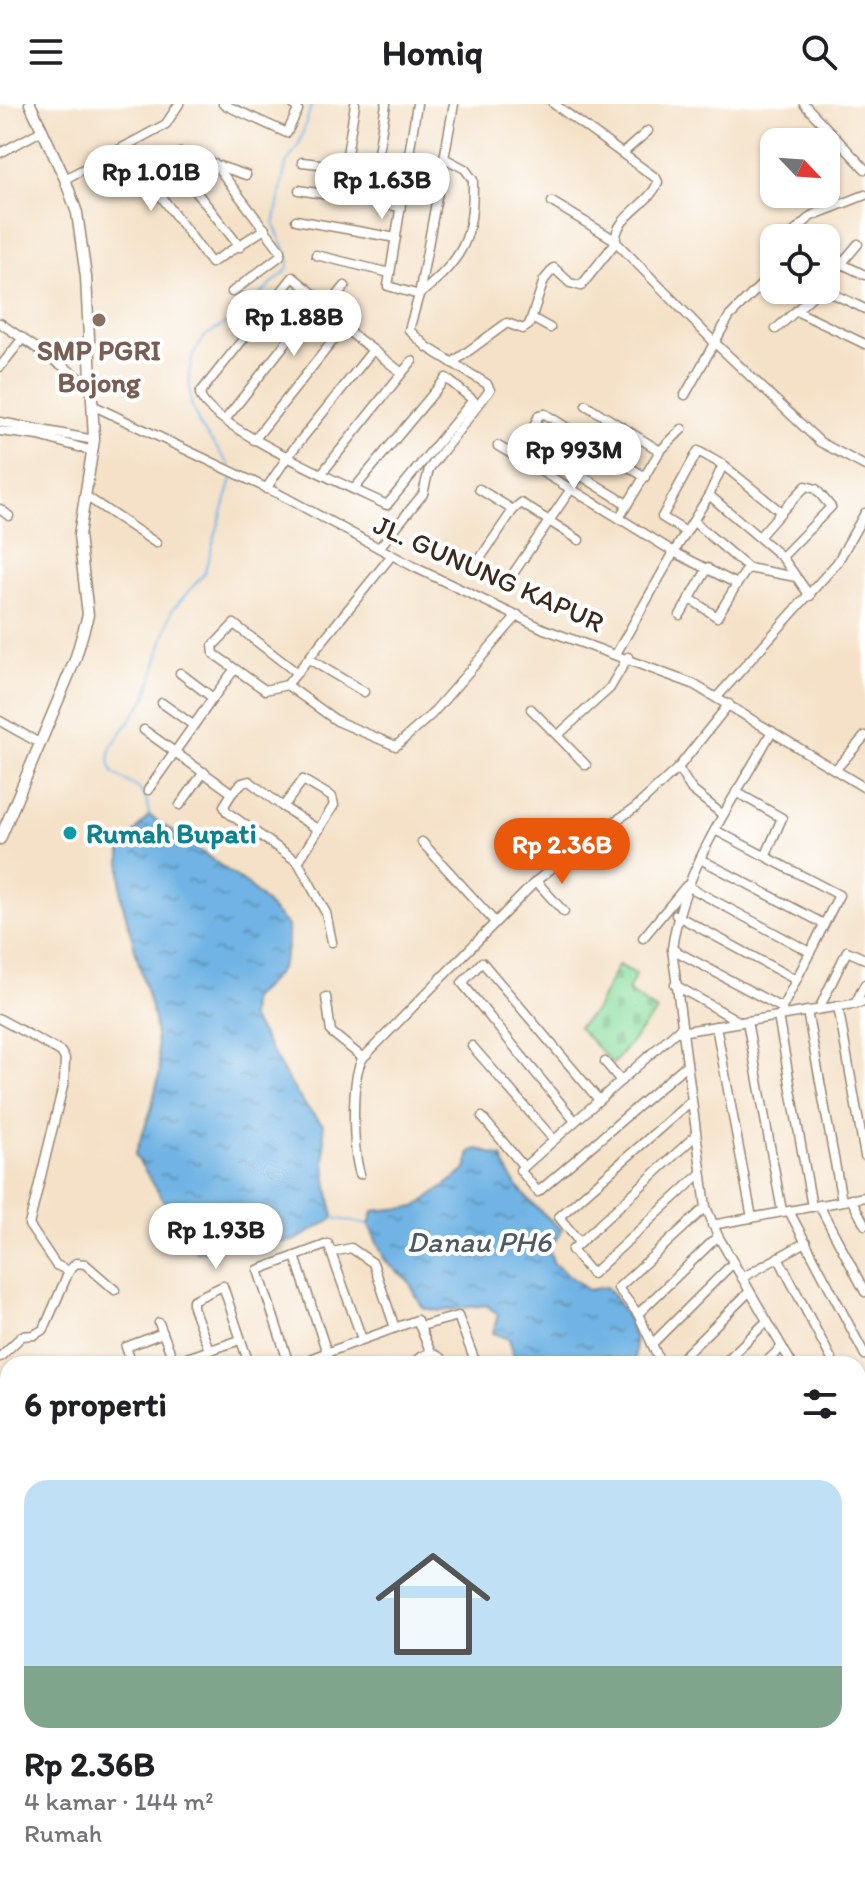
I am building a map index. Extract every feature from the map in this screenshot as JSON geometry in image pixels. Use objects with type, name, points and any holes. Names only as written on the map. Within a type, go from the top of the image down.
[{"type":"street","points":[[0,839],[87,624],[88,601],[79,535],[94,445],[81,234],[65,179],[30,104]]},
{"type":"street","points":[[65,179],[166,124],[179,104]]},
{"type":"street","points":[[223,104],[287,133],[298,110],[293,104]]},
{"type":"street","points":[[345,167],[355,104]]},
{"type":"street","points":[[375,171],[386,104]]},
{"type":"street","points":[[417,104],[388,288],[419,295]]},
{"type":"street","points":[[379,548],[423,494],[429,469],[490,390],[410,334],[454,104]]},
{"type":"street","points":[[452,363],[507,323],[523,329],[532,318],[531,311],[544,280],[554,268],[570,283],[581,286],[615,241],[630,213],[652,195],[658,182],[624,152],[554,104]]},
{"type":"street","points":[[804,104],[865,169]]},
{"type":"street","points":[[0,153],[43,130]]},
{"type":"street","points":[[624,152],[648,131]]},
{"type":"street","points":[[125,148],[142,175],[211,263],[265,229]]},
{"type":"street","points":[[142,175],[180,153],[246,175]]},
{"type":"street","points":[[419,295],[459,257],[469,231],[473,177],[444,158]]},
{"type":"street","points":[[170,159],[240,247]]},
{"type":"street","points":[[302,162],[440,181]]},
{"type":"street","points":[[215,164],[281,254],[232,292]]},
{"type":"street","points":[[299,190],[400,207]]},
{"type":"street","points":[[803,224],[811,216],[865,195]]},
{"type":"street","points":[[552,202],[615,241],[637,260],[714,342],[820,442],[865,466]]},
{"type":"street","points":[[296,220],[396,238]]},
{"type":"street","points":[[840,266],[858,244]]},
{"type":"street","points":[[316,255],[390,273]]},
{"type":"street","points":[[842,264],[865,275]]},
{"type":"street","points":[[354,489],[446,378],[473,400],[387,505],[354,489],[288,456],[254,440],[203,404],[200,393],[293,277],[320,299],[323,312],[402,373]]},
{"type":"street","points":[[225,420],[315,306],[329,306],[345,286]]},
{"type":"street","points":[[685,395],[729,317],[760,286]]},
{"type":"street","points":[[840,298],[865,309]]},
{"type":"street","points":[[776,329],[805,304]]},
{"type":"street","points":[[796,311],[865,344]]},
{"type":"street","points":[[532,318],[550,328]]},
{"type":"street","points":[[0,323],[90,385]]},
{"type":"street","points":[[254,440],[343,328]]},
{"type":"street","points":[[0,367],[23,338]]},
{"type":"street","points":[[266,489],[288,456],[373,350]]},
{"type":"street","points":[[322,473],[412,361]]},
{"type":"street","name":"JL. GUNUNG KAPUR","points":[[92,405],[544,629],[628,657],[717,697],[865,788]]},
{"type":"street","points":[[586,405],[660,451]]},
{"type":"street","points":[[518,459],[542,414],[645,477]]},
{"type":"street","points":[[0,422],[94,445]]},
{"type":"street","points":[[506,584],[612,422]]},
{"type":"street","points":[[619,518],[660,451],[682,429]]},
{"type":"street","points":[[0,431],[94,445]]},
{"type":"street","points":[[527,442],[627,504]]},
{"type":"street","points":[[498,446],[674,552],[737,584]]},
{"type":"street","points":[[686,532],[662,517],[697,451],[723,465],[781,512]]},
{"type":"street","points":[[616,654],[694,522],[723,465]]},
{"type":"street","points":[[760,536],[808,486],[831,507],[782,557]]},
{"type":"street","points":[[479,489],[513,510]]},
{"type":"street","points":[[709,495],[782,557],[810,596]]},
{"type":"street","points":[[87,497],[156,543]]},
{"type":"street","points":[[481,557],[519,502],[579,540]]},
{"type":"street","points":[[0,509],[9,516]]},
{"type":"street","points":[[717,697],[837,563],[865,513]]},
{"type":"street","points":[[694,522],[748,568],[796,577]]},
{"type":"street","points":[[297,673],[234,624],[224,632],[212,650],[234,670],[265,690],[287,685],[309,659],[392,555]]},
{"type":"street","points":[[680,615],[708,568]]},
{"type":"street","points":[[689,598],[717,617],[748,568]]},
{"type":"street","points":[[287,685],[337,721],[396,746],[431,715],[518,615]]},
{"type":"street","points":[[558,735],[610,688],[628,657]]},
{"type":"street","points":[[309,659],[364,692]]},
{"type":"street","points":[[148,790],[234,670]]},
{"type":"street","points":[[180,673],[213,698]]},
{"type":"street","points":[[162,703],[193,725]]},
{"type":"street","points":[[360,1174],[356,1161],[356,1080],[363,1058],[536,881],[591,837],[635,808],[678,768],[729,704]]},
{"type":"street","points":[[531,709],[586,765]]},
{"type":"street","points":[[0,721],[41,744]]},
{"type":"street","points":[[144,730],[232,793]]},
{"type":"street","points":[[772,731],[715,830],[676,915],[672,949],[694,1137],[706,1207],[718,1236],[787,1356]]},
{"type":"street","points":[[835,770],[865,736]]},
{"type":"street","points":[[678,768],[692,790],[723,815]]},
{"type":"street","points":[[180,805],[204,772]]},
{"type":"street","points":[[283,807],[302,780],[332,797],[334,805],[298,862]]},
{"type":"street","points":[[319,830],[249,781],[242,783],[224,806],[227,812],[298,862],[326,913],[332,942]]},
{"type":"street","points":[[736,792],[782,818],[766,855]]},
{"type":"street","points":[[715,830],[839,895],[781,1013],[816,1206],[865,1292]]},
{"type":"street","points":[[422,842],[494,921]]},
{"type":"street","points":[[702,860],[824,924]]},
{"type":"street","points":[[643,938],[696,873]]},
{"type":"street","points":[[536,881],[564,912]]},
{"type":"street","points":[[689,887],[810,952]]},
{"type":"street","points":[[676,915],[796,980]]},
{"type":"street","points":[[672,949],[781,1013]]},
{"type":"street","points":[[819,1009],[847,951],[865,959]]},
{"type":"street","points":[[575,1121],[462,983],[482,962],[599,1100]]},
{"type":"street","points":[[685,1066],[538,1192],[520,1170],[680,1030],[860,1003],[865,984]]},
{"type":"street","points":[[675,985],[744,1022],[785,1211],[806,1242],[865,1355]]},
{"type":"street","points":[[326,997],[331,1032],[363,1058]]},
{"type":"street","points":[[838,1006],[865,1156]]},
{"type":"street","points":[[807,1011],[847,1200],[865,1225]]},
{"type":"street","points":[[0,1019],[61,1052],[65,1059],[64,1082],[29,1225],[56,1265],[69,1271]]},
{"type":"street","points":[[716,1026],[752,1218]]},
{"type":"street","points":[[472,1046],[554,1140]]},
{"type":"street","points":[[605,1062],[621,1081]]},
{"type":"street","points":[[580,1243],[559,1217],[690,1102]]},
{"type":"street","points":[[482,1117],[524,1167]]},
{"type":"street","points":[[694,1137],[572,1250],[592,1274],[700,1174]]},
{"type":"street","points":[[712,1225],[865,1197]]},
{"type":"street","points":[[657,1356],[638,1314],[618,1288],[706,1207]]},
{"type":"street","points":[[638,1314],[718,1236]]},
{"type":"street","points":[[742,1278],[806,1242]]},
{"type":"street","points":[[286,1356],[258,1270],[328,1244],[362,1339]]},
{"type":"street","points":[[333,1252],[351,1248],[373,1263],[395,1328]]},
{"type":"street","points":[[295,1256],[327,1353]]},
{"type":"street","points":[[778,1257],[830,1356]]},
{"type":"street","points":[[1,1356],[22,1336],[34,1335],[44,1329],[69,1271],[76,1263],[85,1264],[115,1290]]},
{"type":"street","points":[[652,1344],[733,1263]]},
{"type":"street","points":[[209,1350],[193,1300],[223,1286],[246,1356]]},
{"type":"street","points":[[684,1356],[749,1292]]},
{"type":"street","points":[[421,1326],[458,1316],[473,1356]]},
{"type":"street","points":[[318,1356],[417,1320],[431,1353]]},
{"type":"street","points":[[731,1356],[767,1321]]},
{"type":"street","points":[[159,1323],[169,1356]]},
{"type":"street","points":[[129,1356],[126,1347],[163,1333]]},
{"type":"street","points":[[191,1356],[240,1340]]},
{"type":"street","points":[[772,1356],[782,1347]]},
{"type":"street","points":[[421,1356],[431,1353],[438,1356]]},
{"type":"green space","points":[[618,965],[636,974],[628,991],[657,1011],[613,1064],[578,1027],[595,1011]]},
{"type":"water","points":[[149,815],[248,885],[288,926],[287,950],[281,967],[251,999],[250,1018],[292,1087],[323,1124],[326,1178],[334,1218],[294,1241],[214,1247],[197,1253],[135,1155],[151,1110],[160,1071],[154,1019],[121,897],[121,849]]},
{"type":"water","name":"Danau PH6","points":[[478,1149],[502,1157],[519,1188],[562,1230],[549,1250],[554,1264],[588,1290],[606,1287],[629,1322],[635,1342],[635,1356],[514,1356],[509,1339],[493,1333],[498,1314],[486,1305],[440,1311],[423,1308],[408,1280],[386,1262],[369,1225],[373,1211],[416,1207],[466,1170],[470,1152]]},
{"type":"waterway","points":[[230,466],[200,426],[191,404],[189,373],[193,355],[205,336],[236,317],[286,271],[290,261],[274,225],[286,164],[299,144],[312,104]]},
{"type":"waterway","points":[[149,815],[147,801],[138,788],[113,773],[109,762],[111,747],[146,698],[172,610],[204,574],[233,476]]},
{"type":"waterway","points":[[334,1218],[369,1225]]},
{"type":"place","name":"SMP PGRI Bojong","points":[[99,320]]},
{"type":"place","name":"Rumah Bupati","points":[[70,833]]}]
